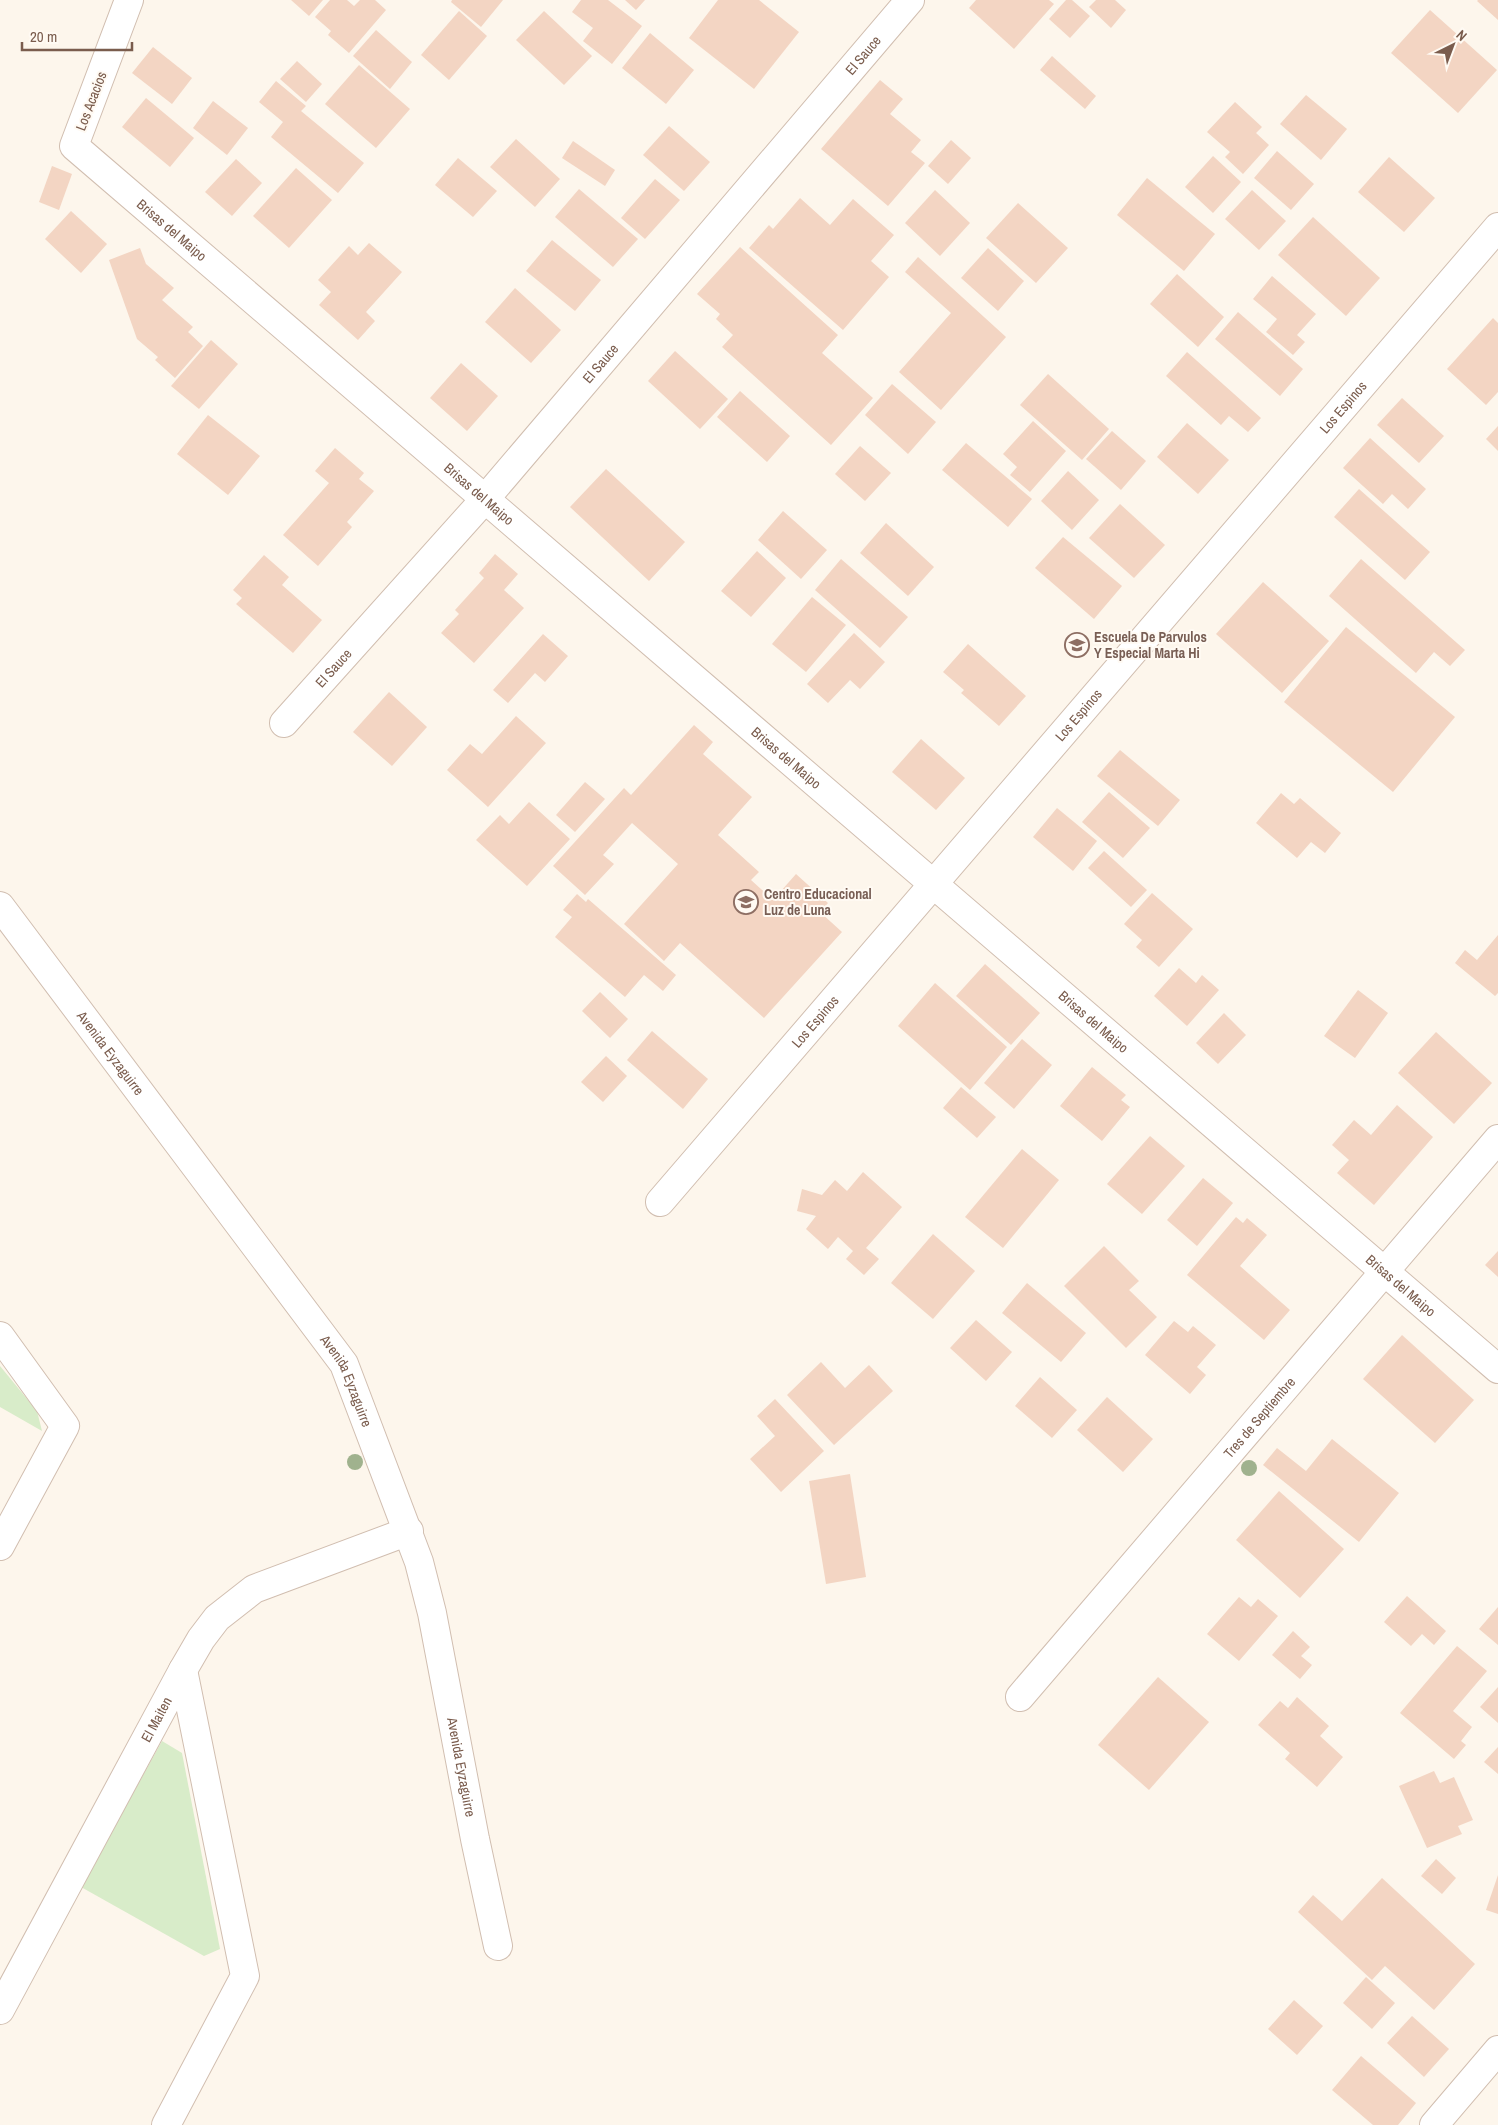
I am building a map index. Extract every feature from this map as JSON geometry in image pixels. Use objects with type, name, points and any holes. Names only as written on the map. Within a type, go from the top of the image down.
[{"type":"street","name":"Los Acacios","points":[[74,146],[129,0]]},
{"type":"street","name":"El Sauce","points":[[284,723],[484,499],[910,0]]},
{"type":"street","name":"Brisas del Maipo","points":[[74,146],[1498,1369]]},
{"type":"street","name":"Los Espinos","points":[[660,1202],[1498,227]]},
{"type":"street","name":"Avenida Eyzaguirre","points":[[0,906],[344,1364],[409,1531],[432,1614],[474,1839],[498,1946]]},
{"type":"street","name":"Tres de Septiembre","points":[[1020,1697],[1498,1139]]},
{"type":"street","points":[[0,1336],[65,1426],[0,1546]]},
{"type":"street","name":"El Maiten","points":[[0,2010],[183,1670],[201,1639],[217,1618],[254,1589],[409,1531]]},
{"type":"street","points":[[166,2125],[245,1976],[183,1670]]},
{"type":"street","points":[[1434,2125],[1498,2050]]},
{"type":"green space","points":[[0,1366],[37,1411],[42,1431],[0,1407]]},
{"type":"green space","points":[[162,1741],[182,1753],[220,1949],[204,1956],[81,1887]]},
{"type":"building","points":[[291,0],[323,0],[309,16]]},
{"type":"building","points":[[330,0],[347,0],[354,6],[360,0],[375,0],[386,10],[349,53],[328,35],[331,31],[315,17]]},
{"type":"building","points":[[452,0],[503,0],[481,27],[451,2]]},
{"type":"building","points":[[581,0],[608,0],[642,26],[612,64],[583,41],[593,28],[572,12]]},
{"type":"building","points":[[625,0],[645,0],[636,10]]},
{"type":"building","points":[[718,0],[759,0],[799,32],[754,89],[689,38]]},
{"type":"building","points":[[976,0],[1049,0],[1054,4],[1014,49],[969,8]]},
{"type":"building","points":[[1066,0],[1072,0],[1090,16],[1070,38],[1049,19]]},
{"type":"building","points":[[1096,0],[1115,0],[1126,10],[1111,28],[1089,7]]},
{"type":"building","points":[[1498,0],[1498,20],[1477,1]]},
{"type":"building","points":[[1430,10],[1497,70],[1458,113],[1391,53]]},
{"type":"building","points":[[459,11],[487,36],[449,80],[421,55]]},
{"type":"building","points":[[544,11],[592,56],[564,85],[516,40]]},
{"type":"building","points":[[376,30],[412,62],[390,89],[353,56]]},
{"type":"building","points":[[650,33],[694,70],[666,104],[622,68]]},
{"type":"building","points":[[153,47],[192,78],[172,104],[132,73]]},
{"type":"building","points":[[1052,56],[1096,96],[1085,109],[1040,70]]},
{"type":"building","points":[[297,61],[322,84],[306,102],[280,79]]},
{"type":"building","points":[[359,65],[410,109],[376,148],[325,104]]},
{"type":"building","points":[[880,80],[903,99],[890,114],[921,140],[911,152],[925,163],[888,206],[821,149]]},
{"type":"building","points":[[276,81],[306,106],[301,111],[364,163],[338,193],[271,137],[283,122],[259,102]]},
{"type":"building","points":[[1306,95],[1347,129],[1321,160],[1280,124]]},
{"type":"building","points":[[146,98],[194,138],[170,167],[122,127]]},
{"type":"building","points":[[213,101],[248,128],[227,155],[193,128]]},
{"type":"building","points":[[1235,102],[1262,127],[1256,133],[1269,145],[1243,174],[1225,157],[1230,152],[1207,132]]},
{"type":"building","points":[[669,126],[710,162],[684,191],[643,155]]},
{"type":"building","points":[[516,139],[560,179],[535,207],[490,167]]},
{"type":"building","points":[[951,140],[971,158],[948,184],[928,166]]},
{"type":"building","points":[[573,141],[615,170],[605,186],[562,158]]},
{"type":"building","points":[[1277,151],[1314,184],[1291,210],[1254,178]]},
{"type":"building","points":[[1213,156],[1241,182],[1213,213],[1185,187]]},
{"type":"building","points":[[1389,157],[1435,198],[1404,232],[1358,192]]},
{"type":"building","points":[[458,158],[497,191],[473,217],[435,185]]},
{"type":"building","points":[[236,159],[262,183],[232,216],[205,192]]},
{"type":"building","points":[[52,166],[72,174],[59,210],[39,202]]},
{"type":"building","points":[[296,168],[332,200],[289,248],[253,216]]},
{"type":"building","points":[[1147,178],[1215,234],[1184,271],[1117,215]]},
{"type":"building","points":[[655,179],[680,200],[645,239],[621,218]]},
{"type":"building","points":[[579,189],[638,239],[613,267],[555,217]]},
{"type":"building","points":[[935,190],[970,223],[940,256],[905,223]]},
{"type":"building","points":[[1252,190],[1286,221],[1259,250],[1225,219]]},
{"type":"building","points":[[800,198],[830,225],[853,199],[894,235],[871,261],[889,277],[843,330],[749,248],[769,225],[773,229]]},
{"type":"building","points":[[1018,203],[1068,248],[1036,283],[986,238]]},
{"type":"building","points":[[71,211],[107,244],[81,273],[45,239]]},
{"type":"building","points":[[1313,217],[1380,278],[1346,316],[1278,255]]},
{"type":"building","points":[[552,240],[601,280],[575,311],[526,271]]},
{"type":"building","points":[[369,243],[402,272],[366,312],[375,321],[358,340],[319,305],[331,292],[318,280],[349,246],[358,255]]},
{"type":"building","points":[[740,247],[838,335],[822,353],[873,398],[831,445],[722,347],[733,335],[716,319],[720,314],[697,294]]},
{"type":"building","points":[[140,248],[146,264],[174,288],[162,300],[193,327],[188,332],[203,346],[175,378],[155,360],[158,357],[137,339],[109,260]]},
{"type":"building","points":[[988,248],[1024,281],[998,311],[961,278]]},
{"type":"building","points":[[918,257],[1006,337],[941,410],[899,372],[951,313],[905,272]]},
{"type":"building","points":[[1177,274],[1224,317],[1198,347],[1150,304]]},
{"type":"building","points":[[1272,276],[1316,314],[1297,335],[1305,342],[1293,355],[1266,332],[1277,319],[1253,299]]},
{"type":"building","points":[[515,288],[561,330],[531,363],[485,322]]},
{"type":"building","points":[[1238,312],[1303,369],[1280,396],[1215,339]]},
{"type":"building","points":[[1493,318],[1498,323],[1498,392],[1486,405],[1447,369]]},
{"type":"building","points":[[211,340],[238,364],[199,409],[171,386]]},
{"type":"building","points":[[675,351],[728,399],[700,429],[648,381]]},
{"type":"building","points":[[1187,352],[1261,418],[1248,432],[1229,416],[1221,425],[1166,376]]},
{"type":"building","points":[[461,363],[498,396],[467,431],[430,398]]},
{"type":"building","points":[[1048,374],[1109,429],[1082,460],[1020,405]]},
{"type":"building","points":[[892,384],[936,422],[908,454],[865,415]]},
{"type":"building","points":[[740,391],[790,436],[767,462],[717,417]]},
{"type":"building","points":[[1402,398],[1444,436],[1419,463],[1377,425]]},
{"type":"building","points":[[208,415],[260,456],[228,495],[177,454]]},
{"type":"building","points":[[1033,421],[1066,451],[1030,492],[1010,475],[1017,467],[1003,454]]},
{"type":"building","points":[[1187,423],[1229,460],[1198,494],[1157,457]]},
{"type":"building","points":[[1498,426],[1498,451],[1486,439]]},
{"type":"building","points":[[1112,431],[1146,461],[1121,490],[1086,459]]},
{"type":"building","points":[[1370,438],[1426,489],[1408,509],[1392,494],[1383,504],[1343,468]]},
{"type":"building","points":[[966,443],[1032,499],[1008,527],[942,470]]},
{"type":"building","points":[[860,446],[891,473],[865,501],[835,474]]},
{"type":"building","points":[[335,448],[364,473],[359,479],[374,491],[347,522],[352,527],[318,566],[283,535],[329,483],[315,471]]},
{"type":"building","points":[[606,469],[685,542],[649,581],[570,507]]},
{"type":"building","points":[[1068,471],[1099,500],[1072,530],[1041,501]]},
{"type":"building","points":[[1359,489],[1430,552],[1405,580],[1334,517]]},
{"type":"building","points":[[1120,504],[1165,545],[1134,578],[1089,538]]},
{"type":"building","points":[[783,511],[827,550],[801,579],[758,540]]},
{"type":"building","points":[[886,523],[934,567],[908,596],[860,553]]},
{"type":"building","points":[[1063,537],[1122,586],[1094,619],[1035,568]]},
{"type":"building","points":[[757,551],[786,578],[751,617],[721,591]]},
{"type":"building","points":[[495,554],[518,574],[504,590],[524,608],[474,663],[441,633],[459,614],[455,610],[484,578],[479,573]]},
{"type":"building","points":[[264,555],[289,577],[282,585],[322,620],[293,653],[236,604],[242,598],[233,590]]},
{"type":"building","points":[[841,559],[908,617],[880,648],[815,590]]},
{"type":"building","points":[[1361,559],[1465,650],[1450,666],[1434,652],[1416,673],[1329,596]]},
{"type":"building","points":[[1263,582],[1329,641],[1282,693],[1216,634]]},
{"type":"building","points":[[812,597],[846,625],[806,672],[772,644]]},
{"type":"building","points":[[1346,627],[1455,717],[1393,792],[1284,702]]},
{"type":"building","points":[[854,633],[885,662],[860,689],[850,680],[828,703],[807,684]]},
{"type":"building","points":[[543,634],[568,656],[545,682],[535,673],[508,703],[493,690]]},
{"type":"building","points":[[968,644],[1026,696],[999,726],[961,693],[964,690],[943,672]]},
{"type":"building","points":[[389,692],[427,727],[392,766],[353,732]]},
{"type":"building","points":[[516,716],[546,743],[488,807],[447,770],[470,744],[482,754]]},
{"type":"building","points":[[694,725],[713,742],[703,754],[752,797],[718,835],[759,872],[751,880],[773,900],[796,874],[828,903],[820,912],[842,932],[764,1018],[680,943],[664,961],[624,924],[678,864],[632,823],[603,855],[614,864],[585,895],[553,866],[624,788],[631,795]]},
{"type":"building","points":[[921,739],[965,778],[936,810],[892,772]]},
{"type":"building","points":[[1120,750],[1180,800],[1158,826],[1097,776]]},
{"type":"building","points":[[585,782],[605,799],[575,832],[556,815]]},
{"type":"building","points":[[1109,792],[1150,828],[1123,858],[1082,822]]},
{"type":"building","points":[[1281,793],[1294,804],[1300,798],[1341,833],[1325,853],[1311,842],[1297,858],[1256,823]]},
{"type":"building","points":[[529,802],[570,839],[527,886],[476,840],[500,815],[509,824]]},
{"type":"building","points":[[1057,808],[1097,841],[1073,871],[1033,837]]},
{"type":"building","points":[[1104,851],[1147,890],[1131,907],[1088,868]]},
{"type":"building","points":[[1152,893],[1193,929],[1159,967],[1136,947],[1142,940],[1124,924]]},
{"type":"building","points":[[577,894],[586,902],[588,899],[676,975],[663,991],[644,975],[625,997],[555,937],[572,917],[563,910]]},
{"type":"building","points":[[1498,935],[1498,993],[1495,996],[1455,963],[1465,950],[1477,960]]},
{"type":"building","points":[[985,964],[1040,1013],[1011,1045],[956,996]]},
{"type":"building","points":[[1179,968],[1196,983],[1202,975],[1219,990],[1187,1026],[1154,996]]},
{"type":"building","points":[[935,983],[1007,1047],[970,1090],[898,1026]]},
{"type":"building","points":[[1358,990],[1388,1013],[1355,1058],[1324,1036]]},
{"type":"building","points":[[600,992],[628,1019],[610,1038],[582,1011]]},
{"type":"building","points":[[1224,1013],[1246,1035],[1218,1064],[1196,1043]]},
{"type":"building","points":[[652,1031],[708,1079],[683,1109],[627,1060]]},
{"type":"building","points":[[1436,1032],[1492,1083],[1454,1124],[1398,1073]]},
{"type":"building","points":[[1022,1039],[1052,1065],[1014,1109],[984,1083]]},
{"type":"building","points":[[606,1056],[627,1076],[603,1102],[581,1082]]},
{"type":"building","points":[[1092,1067],[1126,1095],[1121,1100],[1130,1107],[1102,1141],[1060,1106]]},
{"type":"building","points":[[961,1087],[996,1117],[977,1138],[943,1108]]},
{"type":"building","points":[[1397,1105],[1433,1137],[1374,1205],[1337,1173],[1349,1160],[1332,1145],[1354,1120],[1371,1135]]},
{"type":"building","points":[[1150,1136],[1185,1166],[1142,1214],[1107,1184]]},
{"type":"building","points":[[1022,1149],[1059,1180],[1003,1248],[965,1217]]},
{"type":"building","points":[[863,1172],[902,1207],[866,1248],[879,1259],[864,1275],[846,1259],[853,1251],[838,1237],[828,1249],[806,1229],[816,1216],[797,1211],[802,1189],[822,1195],[835,1180],[847,1191]]},
{"type":"building","points":[[1203,1178],[1233,1203],[1197,1246],[1167,1220]]},
{"type":"building","points":[[1236,1217],[1243,1223],[1247,1218],[1267,1235],[1240,1266],[1290,1310],[1264,1340],[1187,1275]]},
{"type":"building","points":[[933,1234],[975,1271],[933,1319],[891,1283]]},
{"type":"building","points":[[1104,1246],[1139,1281],[1129,1290],[1157,1317],[1126,1348],[1064,1286]]},
{"type":"building","points":[[1498,1251],[1498,1277],[1485,1265]]},
{"type":"building","points":[[1027,1283],[1086,1333],[1061,1362],[1002,1313]]},
{"type":"building","points":[[976,1320],[1012,1352],[986,1381],[950,1348]]},
{"type":"building","points":[[1174,1321],[1188,1332],[1193,1326],[1216,1345],[1197,1367],[1206,1375],[1190,1394],[1145,1355]]},
{"type":"building","points":[[1402,1335],[1474,1400],[1435,1443],[1363,1379]]},
{"type":"building","points":[[821,1362],[845,1388],[869,1365],[893,1391],[834,1445],[787,1395]]},
{"type":"building","points":[[1040,1377],[1077,1410],[1052,1438],[1015,1406]]},
{"type":"building","points":[[1107,1397],[1153,1439],[1123,1472],[1077,1430]]},
{"type":"building","points":[[775,1399],[824,1451],[781,1492],[750,1459],[775,1436],[757,1416]]},
{"type":"building","points":[[1332,1439],[1399,1493],[1359,1542],[1263,1465],[1277,1448],[1306,1471]]},
{"type":"building","points":[[850,1474],[866,1577],[826,1584],[809,1481]]},
{"type":"building","points":[[1279,1491],[1344,1549],[1300,1598],[1236,1540]]},
{"type":"building","points":[[1407,1596],[1446,1631],[1434,1645],[1422,1634],[1411,1646],[1384,1622]]},
{"type":"building","points":[[1239,1597],[1251,1607],[1258,1599],[1278,1616],[1239,1661],[1207,1634]]},
{"type":"building","points":[[1498,1607],[1498,1645],[1479,1629]]},
{"type":"building","points":[[1293,1631],[1310,1647],[1301,1656],[1312,1665],[1300,1679],[1272,1655]]},
{"type":"building","points":[[1457,1646],[1487,1671],[1453,1711],[1472,1727],[1461,1741],[1466,1745],[1454,1759],[1400,1713]]},
{"type":"building","points":[[1158,1677],[1209,1722],[1149,1790],[1098,1745]]},
{"type":"building","points":[[1498,1687],[1498,1723],[1480,1707]]},
{"type":"building","points":[[1297,1697],[1329,1726],[1320,1736],[1343,1757],[1317,1787],[1285,1759],[1290,1753],[1258,1725],[1280,1701],[1288,1708]]},
{"type":"building","points":[[1498,1747],[1498,1774],[1484,1762]]},
{"type":"building","points":[[1434,1771],[1440,1783],[1454,1777],[1473,1820],[1458,1826],[1462,1834],[1427,1848],[1399,1786]]},
{"type":"building","points":[[1436,1859],[1456,1878],[1442,1894],[1421,1876]]},
{"type":"building","points":[[1498,1875],[1498,1914],[1486,1910]]},
{"type":"building","points":[[1382,1878],[1475,1964],[1434,2010],[1385,1966],[1372,1980],[1298,1912],[1313,1895],[1342,1921]]},
{"type":"building","points":[[1366,1977],[1395,2003],[1372,2029],[1343,2003]]},
{"type":"building","points":[[1294,2000],[1323,2026],[1297,2055],[1268,2029]]},
{"type":"building","points":[[1412,2016],[1449,2049],[1424,2077],[1387,2043]]},
{"type":"building","points":[[1361,2056],[1416,2103],[1398,2125],[1373,2125],[1332,2090]]},
{"type":"place","name":"Escuela De Parvulos Y Especial Marta Hi","points":[[1077,645]]},
{"type":"place","name":"Centro Educacional Luz de Luna","points":[[746,902]]}]
